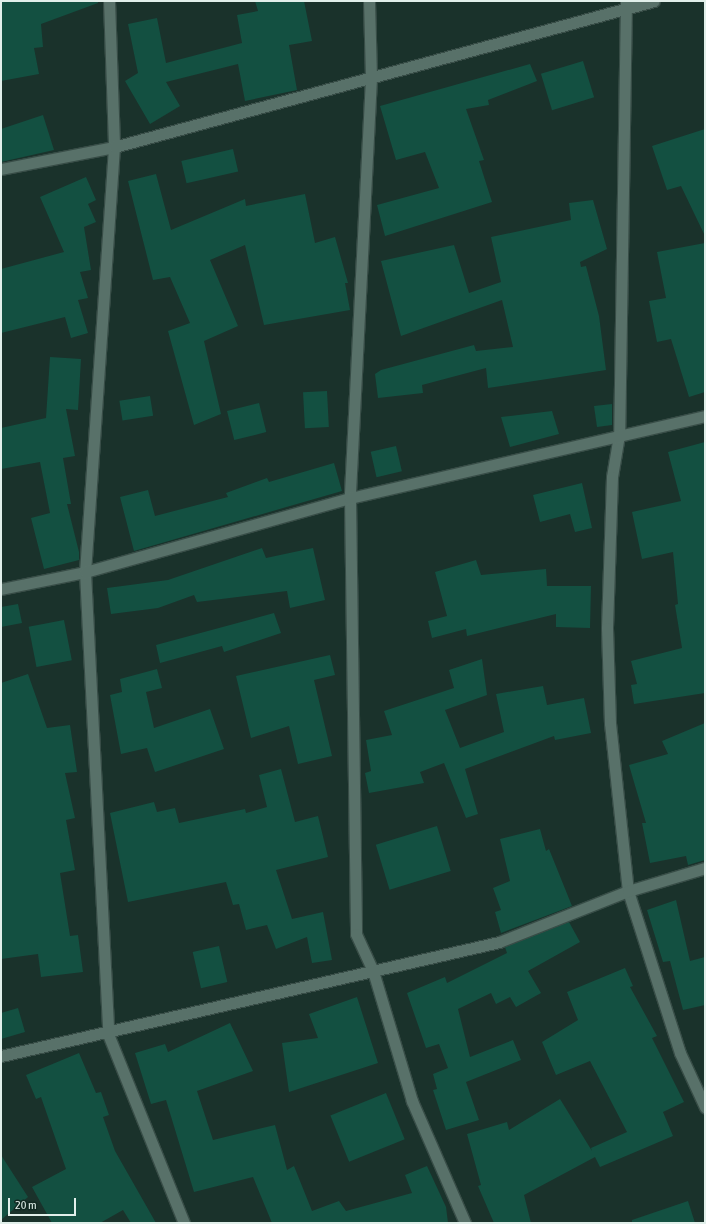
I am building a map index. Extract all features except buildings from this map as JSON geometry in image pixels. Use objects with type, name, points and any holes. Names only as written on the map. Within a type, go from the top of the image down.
[{"type":"street","points":[[109,1],[114,147],[85,572],[108,1034],[184,1223]]},
{"type":"street","points":[[369,1],[370,78],[350,498],[356,934],[373,971],[412,1100],[465,1223]]},
{"type":"street","points":[[1,169],[114,147],[370,78],[626,5],[654,1]]},
{"type":"street","points":[[626,5],[619,435],[612,477],[608,628],[610,724],[628,891],[680,1053],[705,1107]]},
{"type":"street","points":[[1,589],[85,572],[350,498],[705,416]]},
{"type":"street","points":[[1,1056],[108,1034],[499,942],[628,891],[705,868]]}]
